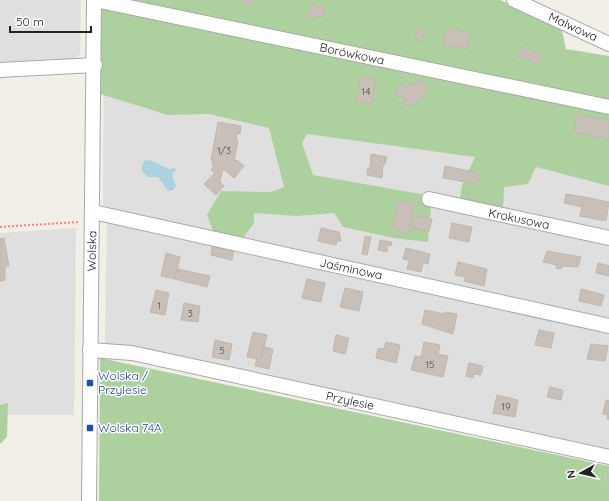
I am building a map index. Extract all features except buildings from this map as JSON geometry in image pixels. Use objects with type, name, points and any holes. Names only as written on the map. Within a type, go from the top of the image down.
[{"type":"street","name":"Wolska","points":[[89,501],[95,65],[94,0]]},
{"type":"street","name":"Borówkowa","points":[[94,0],[609,107]]},
{"type":"street","name":"Malwowa","points":[[514,0],[609,44]]},
{"type":"street","points":[[0,70],[95,65]]},
{"type":"street","name":"Krokusowa","points":[[429,199],[609,238]]},
{"type":"street","name":"Jaśminowa","points":[[93,217],[609,326]]},
{"type":"street","name":"Przylesie","points":[[90,350],[132,353],[609,457]]},
{"type":"path","points":[[0,227],[93,217]]},
{"type":"shaded area","points":[[0,0],[81,0],[80,54],[72,61],[0,65]]},
{"type":"shaded area","points":[[104,12],[609,112],[609,320],[108,210],[103,205]]},
{"type":"shaded area","points":[[107,221],[609,331],[609,452],[239,371],[105,344]]},
{"type":"shaded area","points":[[76,228],[74,415],[0,415],[0,233]]},
{"type":"green space","points":[[100,0],[500,0],[561,26],[566,49],[609,56],[609,186],[536,167],[528,184],[504,187],[503,212],[459,207],[462,185],[475,157],[307,134],[302,143],[313,175],[432,196],[428,242],[394,238],[343,227],[334,213],[296,216],[254,213],[254,223],[243,238],[214,233],[207,215],[221,191],[271,192],[284,187],[269,128],[209,114],[168,115],[100,94]]},
{"type":"green space","points":[[100,358],[609,466],[609,501],[99,501]]},
{"type":"green space","points":[[8,403],[7,437],[0,444],[0,405]]},
{"type":"water","points":[[150,160],[169,169],[175,168],[176,170],[172,175],[176,186],[173,190],[168,191],[158,177],[148,177],[142,172],[144,161]]},
{"type":"place","name":"Wolska / Przylesie","points":[[90,383]]},
{"type":"place","name":"Wolska 74A","points":[[90,428]]}]
